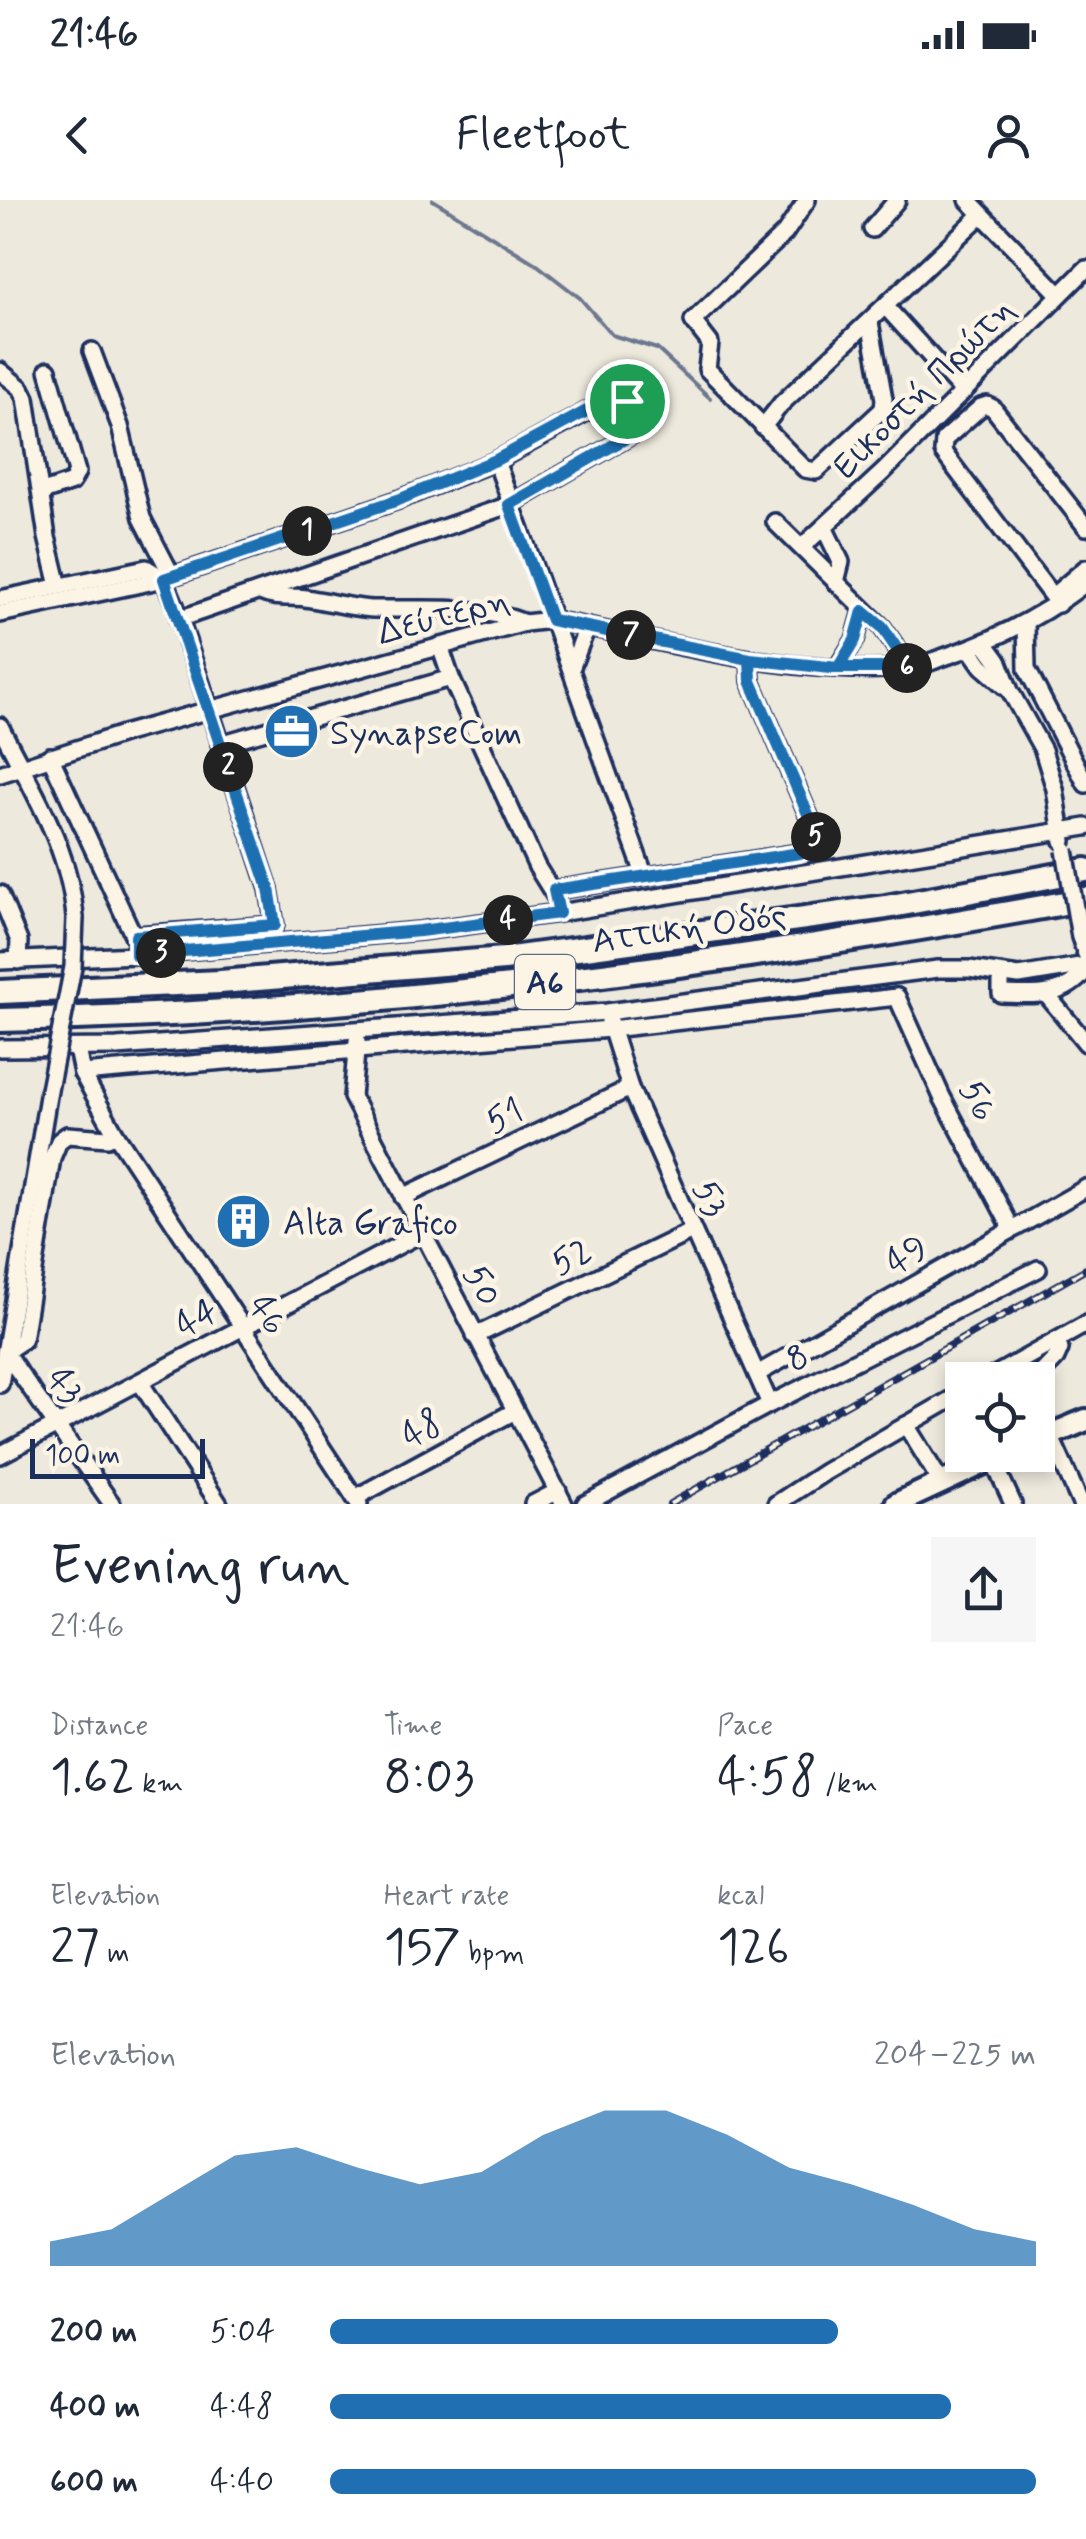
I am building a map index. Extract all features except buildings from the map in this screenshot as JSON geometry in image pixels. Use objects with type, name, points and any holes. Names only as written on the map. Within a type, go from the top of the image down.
[{"type":"highway","name":"Αττική Οδός","points":[[0,992],[220,982],[504,959],[886,906],[1086,870]]},
{"type":"highway","name":"Αττική Οδός","points":[[0,1020],[285,1007],[508,987],[892,934],[1086,899]]},
{"type":"main road","points":[[1055,1433],[1086,1420]]},
{"type":"main road","points":[[908,1501],[963,1472]]},
{"type":"street","points":[[806,200],[785,233],[694,321],[710,343],[707,368],[763,428],[812,472],[878,415],[884,399],[870,322]]},
{"type":"street","points":[[872,230],[898,200]]},
{"type":"street","points":[[968,200],[1060,294]]},
{"type":"street","points":[[763,428],[781,404],[886,308],[980,214]]},
{"type":"street","name":"Εικοστή Πρώτη","points":[[802,547],[1086,269]]},
{"type":"street","points":[[886,308],[962,391]]},
{"type":"street","points":[[92,351],[120,426],[142,518],[168,578],[269,888],[275,925],[136,936]]},
{"type":"street","points":[[43,492],[72,482],[77,472],[48,370]]},
{"type":"street","points":[[0,371],[21,388],[29,410],[59,586]]},
{"type":"street","points":[[0,614],[168,578],[398,500],[496,460],[612,398],[627,401],[635,409],[639,425],[633,434],[509,505],[180,618]]},
{"type":"street","points":[[742,406],[781,404]]},
{"type":"street","points":[[1086,527],[993,408],[981,407],[944,440],[943,452],[1056,600],[1086,568]]},
{"type":"street","points":[[29,410],[60,414]]},
{"type":"street","points":[[496,460],[644,874]]},
{"type":"street","points":[[775,522],[882,627],[910,668]]},
{"type":"street","points":[[824,527],[841,562],[836,582]]},
{"type":"street","points":[[0,599],[146,568],[168,578]]},
{"type":"street","name":"Δεύτερη","points":[[0,774],[208,710],[526,623],[551,620],[750,659],[838,668],[910,668],[978,646],[1026,623],[1086,583]]},
{"type":"street","points":[[260,592],[278,598],[370,609],[460,608],[500,613],[526,623]]},
{"type":"street","points":[[838,668],[855,640],[863,611]]},
{"type":"street","points":[[1026,623],[1027,668],[1086,784]]},
{"type":"street","points":[[571,669],[587,627]]},
{"type":"street","points":[[440,646],[538,867],[554,890],[559,913]]},
{"type":"street","points":[[978,646],[1000,662],[1010,691],[1043,750],[1055,789],[1086,954]]},
{"type":"street","points":[[554,890],[807,852],[815,843],[814,828],[751,681],[750,659]]},
{"type":"street","points":[[220,744],[451,678]]},
{"type":"street","points":[[0,726],[64,855],[76,918],[73,967],[0,1384]]},
{"type":"street","points":[[50,756],[136,936],[136,955]]},
{"type":"street","points":[[0,962],[136,955],[420,931],[559,913],[1086,827]]},
{"type":"street","points":[[0,894],[19,941],[18,960]]},
{"type":"street","points":[[0,1048],[76,1049],[358,1032],[607,1012],[952,968],[1001,976],[1086,968]]},
{"type":"street","points":[[1001,976],[1001,994],[1046,994],[1064,991],[1086,968]]},
{"type":"street","points":[[82,1074],[610,1029],[896,997],[908,972]]},
{"type":"street","points":[[1046,994],[1086,1043]]},
{"type":"street","name":"56","points":[[896,997],[942,1097],[1012,1229]]},
{"type":"street","name":"53","points":[[607,1012],[630,1088],[770,1404]]},
{"type":"street","name":"50","points":[[358,1032],[352,1098],[561,1498]]},
{"type":"street","name":"46","points":[[76,1049],[82,1074],[116,1132],[357,1501]]},
{"type":"street","name":"51","points":[[404,1196],[630,1088]]},
{"type":"street","points":[[5,1352],[24,1340],[52,1158],[59,1141],[67,1135],[108,1138],[116,1132]]},
{"type":"street","name":"49","points":[[757,1374],[1086,1188]]},
{"type":"street","name":"52","points":[[475,1336],[692,1231]]},
{"type":"street","name":"44","points":[[0,1454],[422,1233]]},
{"type":"street","name":"8","points":[[585,1504],[770,1404],[1038,1269]]},
{"type":"street","points":[[1018,1362],[1086,1324]]},
{"type":"street","points":[[1052,1362],[1060,1349],[1056,1341]]},
{"type":"street","name":"43","points":[[5,1352],[112,1504]]},
{"type":"street","points":[[140,1382],[219,1504]]},
{"type":"street","points":[[776,1504],[945,1403]]},
{"type":"street","name":"48","points":[[357,1501],[515,1411]]},
{"type":"street","points":[[906,1425],[946,1480],[953,1472]]},
{"type":"street","points":[[1055,1457],[1082,1504]]},
{"type":"street","points":[[1001,1472],[1013,1504]]},
{"type":"street","points":[[533,1504],[561,1498]]},
{"type":"waterway","points":[[433,200],[536,264],[580,298],[612,335],[657,349],[710,398]]},
{"type":"railway","points":[[670,1504],[1086,1269]]},
{"type":"place","name":"SynapseCom","points":[[291,732]]},
{"type":"place","name":"Alta Grafico","points":[[244,1222]]},
{"type":"route","points":[[627,401],[607,400],[496,460],[398,500],[164,579],[269,888],[275,925],[136,936],[136,955],[420,931],[559,913],[554,890],[807,852],[812,848],[816,834],[751,681],[750,659],[830,668],[838,668],[876,667],[910,668],[882,627],[863,611],[855,640],[838,668],[750,659],[551,620],[509,505],[633,434],[639,419],[627,401]]}]
